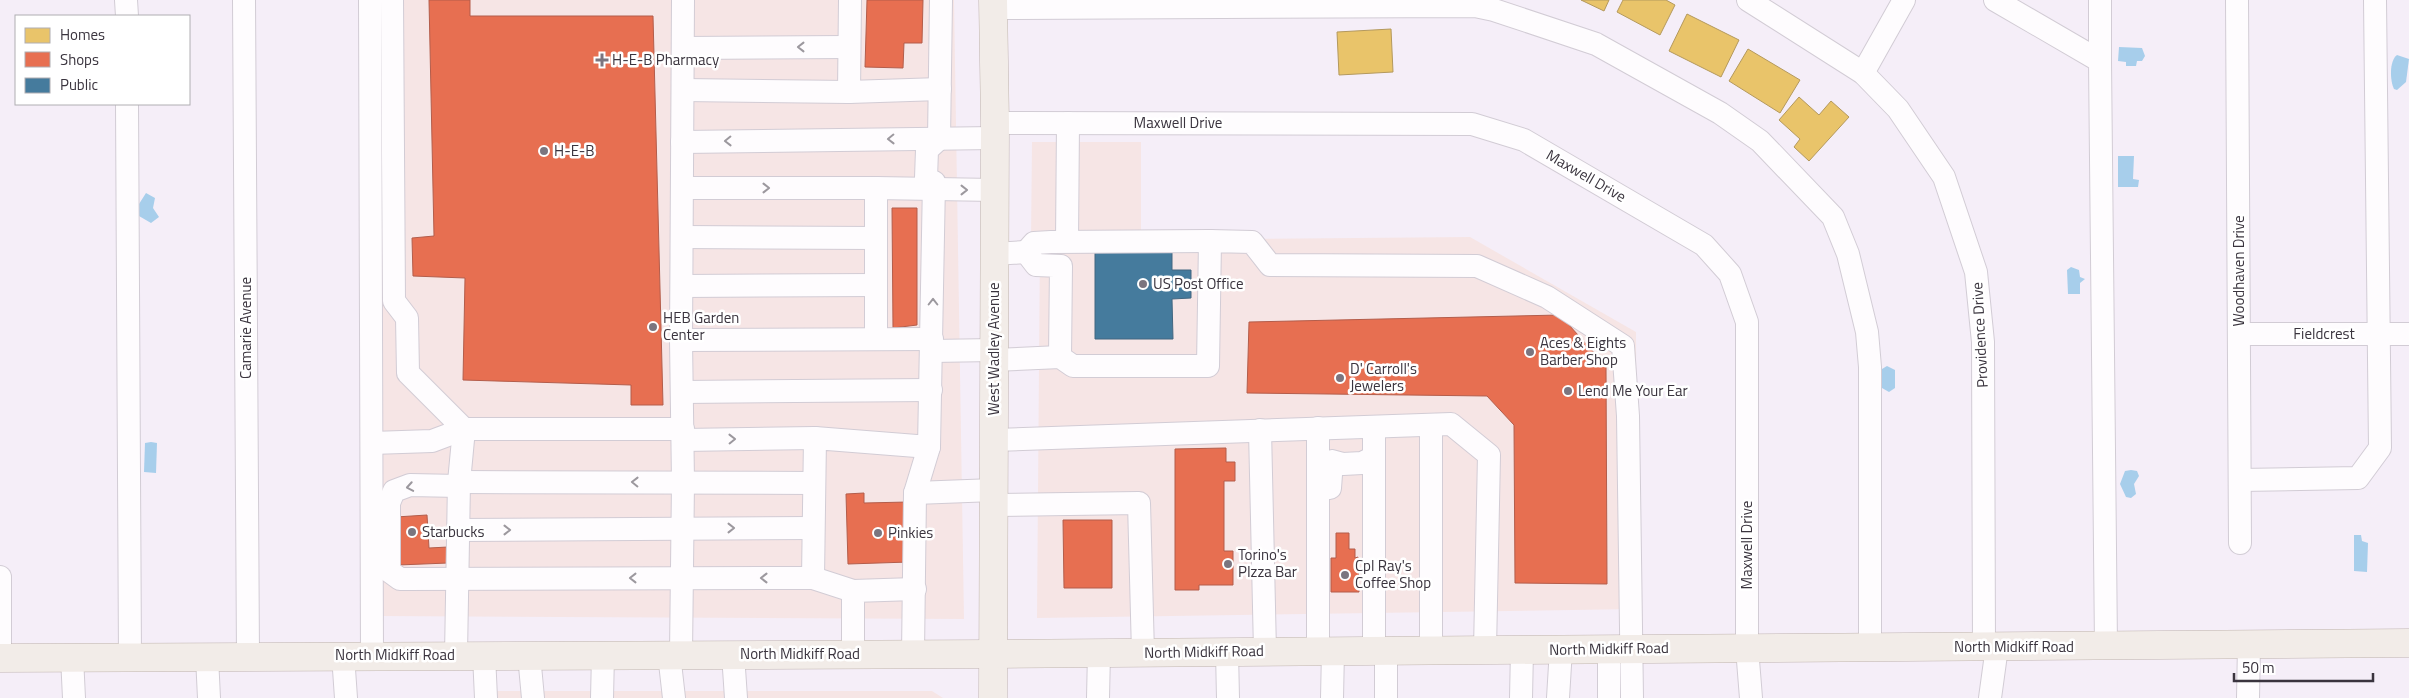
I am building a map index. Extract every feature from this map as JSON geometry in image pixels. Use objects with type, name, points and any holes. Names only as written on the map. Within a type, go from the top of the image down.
[{"type":"main road","name":"West Wadley Avenue","points":[[993,4],[995,131],[993,698]]},
{"type":"main road","name":"North Midkiff Road","points":[[0,658],[343,655],[993,654],[2409,643]]},
{"type":"street","points":[[126,0],[127,15]]},
{"type":"street","name":"Camarie Avenue","points":[[244,0],[248,657]]},
{"type":"street","points":[[370,0],[372,655]]},
{"type":"street","points":[[392,0],[394,301],[407,318],[408,373],[464,429]]},
{"type":"street","points":[[674,698],[675,654],[681,578],[683,482],[681,340],[683,0]]},
{"type":"street","points":[[849,92],[850,0]]},
{"type":"street","points":[[913,654],[915,493],[929,447],[931,390],[934,182],[926,178],[927,150],[940,138],[941,0]]},
{"type":"street","name":"Providence Drive","points":[[1748,0],[1862,73],[1898,109],[1944,177],[1976,272],[1983,342],[1990,698]]},
{"type":"street","points":[[1862,73],[1904,0]]},
{"type":"street","points":[[1995,0],[2100,61]]},
{"type":"street","points":[[2100,0],[2106,646]]},
{"type":"street","name":"Woodhaven Drive","points":[[2237,0],[2240,543]]},
{"type":"street","points":[[2240,480],[2358,478],[2380,448],[2377,334],[2376,0]]},
{"type":"street","points":[[993,4],[1475,6],[1494,10],[1596,44],[1720,113],[1760,141],[1834,217],[1848,254],[1867,332],[1870,366],[1870,648]]},
{"type":"street","points":[[682,48],[849,47]]},
{"type":"street","points":[[683,90],[849,92],[940,89]]},
{"type":"street","points":[[127,105],[130,657]]},
{"type":"street","points":[[1067,241],[1068,123]]},
{"type":"street","name":"Maxwell Drive","points":[[682,142],[940,138],[1068,123],[1472,124],[1524,140],[1704,244],[1730,274],[1748,322],[1747,648],[1751,698]]},
{"type":"street","points":[[682,188],[994,190]]},
{"type":"street","points":[[876,188],[876,339]]},
{"type":"street","points":[[682,236],[876,238]]},
{"type":"street","points":[[994,254],[1026,252],[1034,243],[1067,241],[1252,242],[1270,265],[1477,266],[1547,297],[1623,346],[1628,416],[1620,649],[1609,698]]},
{"type":"street","points":[[681,340],[876,339],[932,345],[994,355],[1060,357],[1074,366],[1208,366],[1210,241]]},
{"type":"street","points":[[1026,252],[1036,264],[1061,266],[1060,357]]},
{"type":"street","points":[[682,286],[876,285]]},
{"type":"street","name":"Fieldcrest","points":[[2239,334],[2409,334]]},
{"type":"street","points":[[682,392],[931,390]]},
{"type":"street","points":[[994,440],[1451,424],[1489,455],[1485,650]]},
{"type":"street","points":[[1431,426],[1431,651]]},
{"type":"street","points":[[1318,428],[1318,598],[1332,698]]},
{"type":"street","points":[[1374,428],[1372,457],[1380,651],[1386,698]]},
{"type":"street","points":[[372,443],[432,441],[464,429],[815,438],[929,447]]},
{"type":"street","points":[[456,655],[459,484],[464,429]]},
{"type":"street","points":[[1260,430],[1265,651]]},
{"type":"street","points":[[813,578],[815,438]]},
{"type":"street","points":[[1318,598],[1325,590],[1332,461],[1344,464],[1362,463],[1372,457]]},
{"type":"street","points":[[814,484],[683,482],[410,485],[394,491],[389,503],[389,571],[400,579],[813,578],[853,590],[915,589]]},
{"type":"street","points":[[915,493],[1139,503],[1143,653]]},
{"type":"street","points":[[458,530],[813,528]]},
{"type":"street","points":[[0,577],[0,658]]},
{"type":"street","points":[[853,590],[853,654]]},
{"type":"street","points":[[2248,698],[2249,645]]},
{"type":"street","points":[[1558,698],[1560,649]]},
{"type":"street","points":[[1620,649],[1632,698]]},
{"type":"street","points":[[1521,698],[1522,650]]},
{"type":"street","points":[[1227,652],[1228,698]]},
{"type":"street","points":[[1098,698],[1099,653]]},
{"type":"street","points":[[733,654],[736,698]]},
{"type":"street","points":[[343,655],[346,698]]},
{"type":"street","points":[[484,655],[486,698]]},
{"type":"street","points":[[529,655],[533,698]]},
{"type":"street","points":[[602,655],[602,698]]},
{"type":"street","points":[[72,657],[74,698]]},
{"type":"street","points":[[207,657],[209,698]]},
{"type":"shaded area","points":[[380,0],[954,0],[964,619],[380,616]]},
{"type":"shaded area","points":[[1032,142],[1141,142],[1141,240],[1470,237],[1636,332],[1637,609],[1037,618],[1040,242],[1031,240]]},
{"type":"shaded area","points":[[484,691],[932,691],[943,698],[485,698]]},
{"type":"water","points":[[2119,47],[2142,48],[2145,56],[2142,61],[2137,61],[2136,66],[2126,66],[2126,62],[2118,61]]},
{"type":"water","points":[[2397,55],[2409,59],[2406,82],[2397,90],[2394,89],[2391,71],[2394,58]]},
{"type":"water","points":[[2118,156],[2134,156],[2133,179],[2139,180],[2138,187],[2118,187]]},
{"type":"water","points":[[146,193],[155,198],[153,208],[159,217],[151,223],[139,216],[139,204]]},
{"type":"water","points":[[2071,267],[2079,270],[2080,277],[2085,279],[2080,283],[2080,294],[2068,294],[2067,270]]},
{"type":"water","points":[[1887,366],[1895,370],[1895,388],[1889,392],[1882,388],[1882,369]]},
{"type":"water","points":[[145,443],[157,443],[156,473],[144,472]]},
{"type":"water","points":[[2125,471],[2137,471],[2139,476],[2134,484],[2136,494],[2131,498],[2126,497],[2120,484]]},
{"type":"water","points":[[2354,535],[2361,535],[2362,541],[2368,543],[2367,572],[2354,571]]},
{"type":"building: Homes","points":[[1581,0],[1609,0],[1604,11]]},
{"type":"building: Homes","points":[[1623,0],[1666,0],[1675,5],[1660,35],[1617,12]]},
{"type":"building: Homes","points":[[1687,14],[1739,40],[1721,77],[1669,51]]},
{"type":"building: Homes","points":[[1391,29],[1393,72],[1339,75],[1337,32]]},
{"type":"building: Homes","points":[[1748,49],[1800,80],[1780,113],[1729,81]]},
{"type":"building: Homes","points":[[1799,97],[1819,115],[1831,101],[1849,117],[1809,161],[1794,147],[1800,139],[1779,120]]},
{"type":"building: Shops","name":"H-E-B","points":[[429,0],[470,0],[470,16],[653,16],[663,405],[631,405],[631,385],[463,380],[465,278],[413,276],[412,238],[434,236]]},
{"type":"building: Shops","points":[[867,0],[923,0],[922,43],[904,43],[903,68],[865,67]]},
{"type":"building: Shops","points":[[892,208],[917,208],[917,325],[893,328]]},
{"type":"building: Shops","points":[[1560,315],[1606,366],[1607,584],[1515,583],[1514,425],[1487,396],[1247,393],[1249,322]]},
{"type":"building: Shops","points":[[1226,448],[1226,462],[1235,462],[1235,481],[1224,481],[1224,551],[1233,551],[1233,585],[1199,585],[1199,590],[1175,590],[1175,449]]},
{"type":"building: Shops","name":"Pinkies","points":[[864,493],[864,503],[908,502],[909,562],[848,564],[846,494]]},
{"type":"building: Shops","name":"Starbucks","points":[[427,515],[429,548],[448,547],[448,563],[398,565],[396,517]]},
{"type":"building: Shops","points":[[1063,520],[1112,520],[1112,588],[1064,588]]},
{"type":"building: Shops","name":"Cpl Ray's Coffee Shop","points":[[1336,533],[1349,533],[1349,549],[1355,549],[1355,558],[1358,557],[1359,592],[1331,592],[1331,558],[1336,558]]},
{"type":"building: Public","name":"US Post Office","points":[[1172,250],[1172,270],[1191,270],[1191,298],[1172,299],[1173,339],[1095,339],[1095,251]]},
{"type":"place","name":"H-E-B Pharmacy","points":[[602,60]]},
{"type":"place","name":"H-E-B","points":[[544,151]]},
{"type":"place","name":"US Post Office","points":[[1143,284]]},
{"type":"place","name":"HEB Garden Center","points":[[653,327]]},
{"type":"place","name":"Aces & Eights Barber Shop","points":[[1530,352]]},
{"type":"place","name":"D' Carroll's Jewelers","points":[[1340,378]]},
{"type":"place","name":"Lend Me Your Ear","points":[[1568,391]]},
{"type":"place","name":"Starbucks","points":[[412,532]]},
{"type":"place","name":"Pinkies","points":[[878,533]]},
{"type":"place","name":"Torino's PIzza Bar","points":[[1228,564]]},
{"type":"place","name":"Cpl Ray's Coffee Shop","points":[[1345,575]]}]
